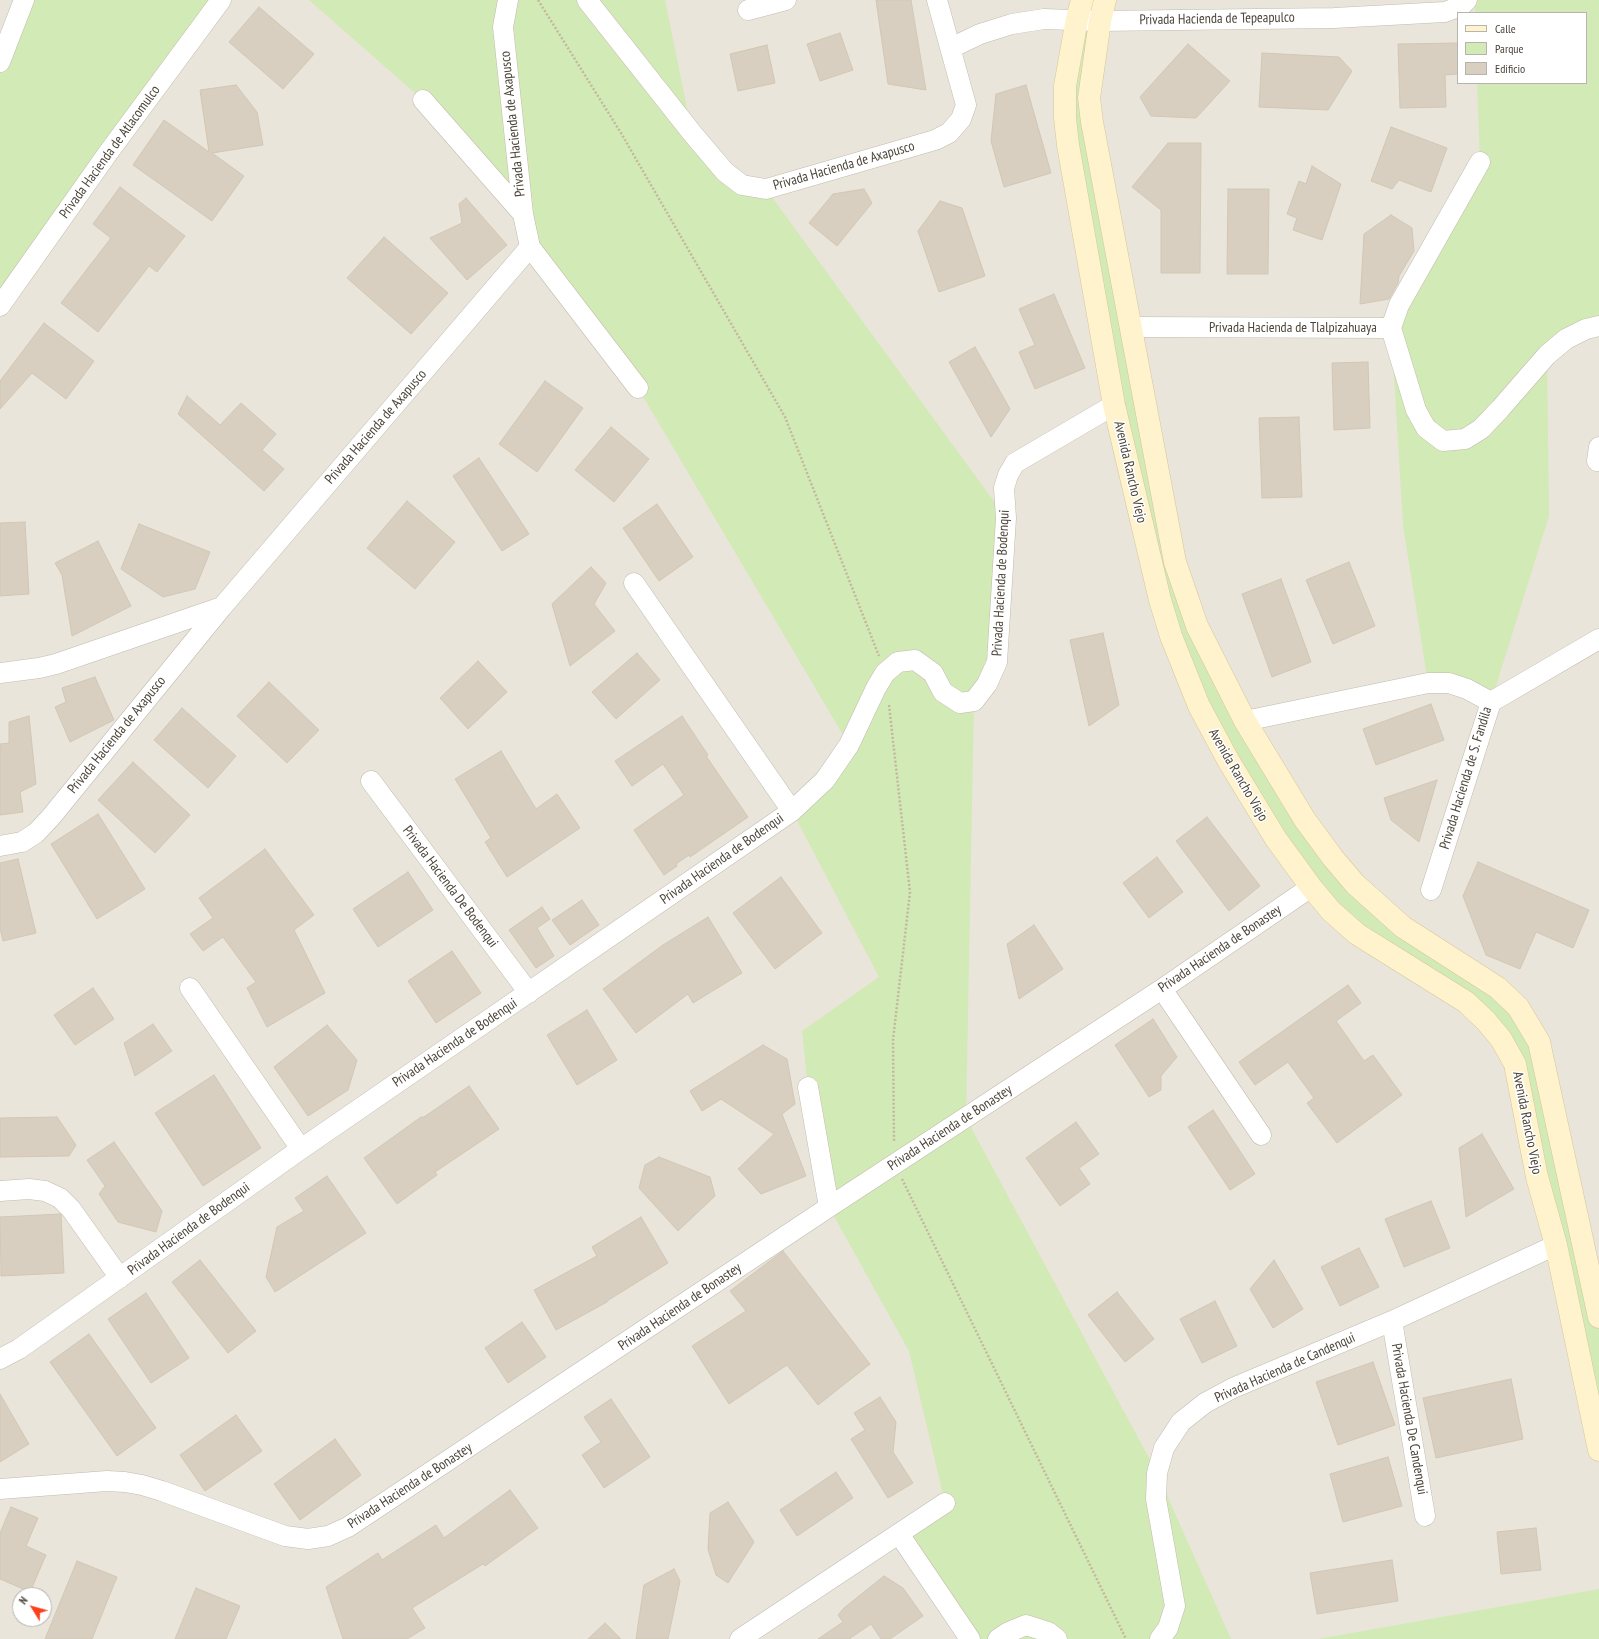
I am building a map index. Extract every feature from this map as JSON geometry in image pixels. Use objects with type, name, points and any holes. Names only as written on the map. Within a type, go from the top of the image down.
[{"type":"street","points":[[0,62],[24,0]]},
{"type":"street","name":"Privada Hacienda de Atlacomulco","points":[[0,306],[108,153],[221,0]]},
{"type":"street","name":"Privada Hacienda de Axapusco","points":[[508,0],[503,27],[523,214],[530,247],[638,388]]},
{"type":"street","name":"Privada Hacienda de Axapusco","points":[[588,0],[687,127],[725,172],[742,185],[766,189],[935,140],[950,133],[961,118],[966,105],[937,0]]},
{"type":"street","points":[[748,10],[786,0]]},
{"type":"street","name":"Avenida Rancho Viejo","points":[[1105,0],[1100,21],[1089,98],[1092,122],[1132,327],[1175,562],[1197,626],[1245,721],[1305,820],[1333,858],[1355,884],[1403,928],[1498,988],[1518,1007],[1539,1042],[1599,1317]]},
{"type":"street","name":"Privada Hacienda de Tepeapulco","points":[[1100,21],[1334,9],[1445,12],[1461,6],[1467,0]]},
{"type":"street","points":[[951,48],[980,34],[1012,24],[1044,19],[1080,10],[1100,21]]},
{"type":"street","name":"Avenida Rancho Viejo","points":[[1080,10],[1065,86],[1065,118],[1068,145],[1114,405],[1160,600],[1171,636],[1199,706],[1228,760],[1272,833],[1311,887],[1357,934],[1466,1002],[1486,1021],[1501,1039],[1515,1064],[1537,1177],[1556,1245],[1599,1450]]},
{"type":"street","name":"Privada Hacienda de Axapusco","points":[[423,100],[523,214]]},
{"type":"street","name":"Privada Hacienda de Tlalpizahuaya","points":[[1480,162],[1399,304],[1391,328],[1416,410],[1426,428],[1443,441],[1465,439],[1481,429],[1552,351],[1566,339],[1586,329],[1599,326]]},
{"type":"street","name":"Privada Hacienda de Axapusco","points":[[0,846],[22,842],[36,833],[222,606],[530,247]]},
{"type":"street","points":[[1096,301],[1125,294]]},
{"type":"street","name":"Privada Hacienda de Tlalpizahuaya","points":[[1132,327],[1391,328]]},
{"type":"street","name":"Privada Hacienda de Bodenqui","points":[[0,1359],[19,1349],[301,1149],[792,811],[825,780],[849,746],[876,688],[885,673],[898,662],[916,660],[933,673],[943,692],[960,703],[974,701],[987,684],[997,662],[1006,518],[1004,488],[1008,475],[1015,463],[1114,405]]},
{"type":"street","points":[[1125,452],[1153,445]]},
{"type":"street","name":"Privada Hacienda de Bodenqui","points":[[634,583],[792,811]]},
{"type":"street","points":[[0,673],[56,664],[222,606]]},
{"type":"street","name":"Privada Hacienda de S. Fandila","points":[[1431,890],[1491,702],[1599,639]]},
{"type":"street","name":"Privada Hacienda de S. Fandila","points":[[1245,721],[1428,682],[1449,683],[1467,689],[1491,702]]},
{"type":"street","name":"Privada Hacienda De Bodenqui","points":[[371,780],[529,993]]},
{"type":"street","points":[[1332,910],[1346,910],[1354,902],[1355,884]]},
{"type":"street","name":"Privada Hacienda de Bonastey","points":[[0,1488],[107,1481],[124,1482],[142,1485],[285,1536],[308,1539],[328,1536],[348,1527],[829,1207],[1162,989],[1311,887]]},
{"type":"street","points":[[190,988],[301,1149]]},
{"type":"street","points":[[1162,989],[1261,1135]]},
{"type":"street","points":[[808,1087],[829,1207]]},
{"type":"street","points":[[1537,1177],[1568,1172]]},
{"type":"street","name":"Privada Hacienda de Bodenqui","points":[[0,1191],[29,1189],[46,1191],[60,1198],[71,1209],[120,1278]]},
{"type":"street","name":"Privada Hacienda de Candenqui","points":[[1160,1639],[1168,1628],[1175,1606],[1156,1499],[1157,1473],[1164,1448],[1181,1422],[1205,1403],[1233,1388],[1392,1321],[1556,1245]]},
{"type":"street","points":[[1566,1292],[1592,1284]]},
{"type":"street","name":"Privada Hacienda De Candenqui","points":[[1392,1321],[1425,1516]]},
{"type":"street","points":[[740,1639],[945,1503]]},
{"type":"street","points":[[898,1534],[970,1639]]},
{"type":"street","points":[[998,1639],[1007,1633],[1026,1625],[1048,1632],[1057,1639]]},
{"type":"path","points":[[538,0],[621,133],[785,417],[885,673]]},
{"type":"path","points":[[889,704],[910,892],[893,1040],[894,1165],[1126,1639]]},
{"type":"shaded area","points":[[0,0],[1599,0],[1599,1639],[0,1639]]},
{"type":"green space","points":[[24,0],[221,0],[0,306],[0,62]]},
{"type":"green space","points":[[309,0],[665,0],[692,133],[725,172],[766,189],[1006,518],[997,662],[974,701],[966,1118],[1157,1473],[1231,1639],[970,1639],[899,1534],[945,1503],[909,1351],[829,1207],[808,1087],[802,1031],[879,977],[792,811],[849,745],[638,388],[530,247],[523,214],[423,100]]},
{"type":"green space","points":[[1082,0],[1105,0],[1092,75],[1197,626],[1333,858],[1498,988],[1539,1042],[1599,1303],[1599,1450],[1501,1039],[1311,887],[1171,636],[1068,145]]},
{"type":"green space","points":[[1475,0],[1599,0],[1599,326],[1547,355],[1549,516],[1491,702],[1428,683],[1403,525],[1391,328],[1480,162],[1477,84],[1587,84],[1587,12],[1475,12]]},
{"type":"green space","points":[[1599,1589],[1599,1639],[1318,1639]]},
{"type":"building","points":[[876,0],[911,0],[926,90],[888,84]]},
{"type":"building","points":[[259,7],[314,54],[283,89],[229,42]]},
{"type":"building","points":[[840,33],[853,70],[820,81],[807,44]]},
{"type":"building","points":[[1457,43],[1457,74],[1445,75],[1446,107],[1400,108],[1398,44]]},
{"type":"building","points":[[1188,44],[1230,81],[1196,118],[1151,116],[1140,97]]},
{"type":"building","points":[[767,45],[775,83],[738,91],[730,54]]},
{"type":"building","points":[[1262,53],[1339,57],[1352,71],[1328,110],[1259,107]]},
{"type":"building","points":[[236,85],[257,112],[263,145],[212,153],[244,176],[212,221],[133,165],[164,120],[209,152],[200,90]]},
{"type":"building","points":[[1026,85],[1051,173],[1004,187],[991,141],[996,94]]},
{"type":"building","points":[[1391,127],[1447,148],[1431,192],[1399,180],[1392,189],[1371,181]]},
{"type":"building","points":[[1168,143],[1201,143],[1200,273],[1161,273],[1161,210],[1132,187]]},
{"type":"building","points":[[1312,166],[1341,184],[1322,240],[1293,230],[1297,218],[1287,214],[1299,181],[1306,184]]},
{"type":"building","points":[[120,187],[185,236],[157,272],[149,266],[98,332],[61,303],[111,238],[93,224]]},
{"type":"building","points":[[864,189],[872,203],[837,246],[809,223],[833,194]]},
{"type":"building","points":[[1228,189],[1269,189],[1268,274],[1227,274]]},
{"type":"building","points":[[466,198],[507,245],[467,280],[430,238],[462,223],[459,204]]},
{"type":"building","points":[[940,201],[962,208],[985,276],[939,292],[918,231]]},
{"type":"building","points":[[1391,215],[1412,228],[1414,251],[1399,276],[1398,283],[1389,299],[1360,304],[1364,234]]},
{"type":"building","points":[[384,237],[448,293],[411,334],[347,278]]},
{"type":"building","points":[[1054,294],[1085,368],[1035,389],[1019,352],[1035,345],[1019,309]]},
{"type":"building","points":[[44,323],[94,361],[66,399],[32,373],[0,409],[0,381]]},
{"type":"building","points":[[975,347],[1010,409],[991,437],[949,362]]},
{"type":"building","points":[[1368,362],[1370,428],[1334,430],[1332,363]]},
{"type":"building","points":[[545,381],[583,408],[537,472],[499,444]]},
{"type":"building","points":[[187,396],[220,425],[241,403],[276,434],[262,450],[284,469],[264,491],[178,414]]},
{"type":"building","points":[[1299,417],[1302,497],[1262,498],[1259,418]]},
{"type":"building","points":[[611,427],[649,459],[614,502],[575,470]]},
{"type":"building","points":[[479,458],[529,534],[502,551],[453,476]]},
{"type":"building","points":[[407,501],[455,542],[415,589],[367,548]]},
{"type":"building","points":[[657,504],[693,557],[659,581],[623,528]]},
{"type":"building","points":[[25,522],[29,594],[0,596],[0,523]]},
{"type":"building","points":[[139,524],[210,552],[195,589],[163,597],[121,569]]},
{"type":"building","points":[[98,541],[131,606],[72,636],[62,575],[55,563]]},
{"type":"building","points":[[1349,562],[1375,626],[1333,644],[1306,580]]},
{"type":"building","points":[[591,567],[606,583],[594,604],[615,631],[570,666],[552,604]]},
{"type":"building","points":[[1281,579],[1311,662],[1272,677],[1242,594]]},
{"type":"building","points":[[1103,633],[1119,705],[1089,726],[1070,640]]},
{"type":"building","points":[[637,653],[660,680],[616,719],[592,692]]},
{"type":"building","points":[[478,661],[507,692],[468,729],[440,698]]},
{"type":"building","points":[[95,677],[114,720],[70,742],[55,707],[66,702],[62,688]]},
{"type":"building","points":[[269,682],[319,730],[287,763],[237,716]]},
{"type":"building","points":[[1431,704],[1444,740],[1376,765],[1363,729]]},
{"type":"building","points":[[182,708],[236,756],[208,788],[154,740]]},
{"type":"building","points":[[29,716],[36,784],[20,792],[23,812],[0,815],[0,744],[9,743],[9,722]]},
{"type":"building","points":[[682,716],[708,755],[706,756],[748,817],[690,857],[689,855],[664,875],[634,830],[684,795],[663,764],[632,786],[615,761]]},
{"type":"building","points":[[501,751],[536,809],[557,794],[580,828],[507,877],[485,842],[491,838],[455,779]]},
{"type":"building","points":[[133,762],[190,815],[155,853],[98,800]]},
{"type":"building","points":[[1437,780],[1419,842],[1391,820],[1384,798]]},
{"type":"building","points":[[98,814],[145,889],[97,919],[51,844]]},
{"type":"building","points":[[1207,817],[1260,886],[1229,911],[1176,841]]},
{"type":"building","points":[[265,849],[314,915],[294,930],[325,993],[267,1027],[247,988],[256,982],[223,937],[203,951],[190,934],[213,918],[199,898]]},
{"type":"building","points":[[1157,857],[1183,892],[1149,918],[1123,883]]},
{"type":"building","points":[[18,859],[36,933],[3,941],[0,928],[0,863]]},
{"type":"building","points":[[1478,862],[1589,910],[1573,948],[1536,932],[1520,969],[1486,955],[1463,896]]},
{"type":"building","points":[[408,872],[433,910],[378,947],[353,909]]},
{"type":"building","points":[[781,877],[822,933],[775,969],[733,913]]},
{"type":"building","points":[[582,900],[599,925],[570,945],[552,920]]},
{"type":"building","points":[[542,907],[550,919],[537,928],[554,956],[536,968],[509,930]]},
{"type":"building","points":[[708,917],[742,973],[693,1003],[688,994],[636,1033],[603,989],[663,945]]},
{"type":"building","points":[[1034,925],[1063,969],[1019,999],[1007,944]]},
{"type":"building","points":[[452,951],[481,993],[436,1023],[408,981]]},
{"type":"building","points":[[1348,985],[1361,1003],[1336,1021],[1364,1061],[1373,1055],[1402,1095],[1337,1143],[1307,1103],[1314,1098],[1288,1062],[1255,1085],[1239,1062]]},
{"type":"building","points":[[93,988],[114,1019],[75,1045],[54,1015]]},
{"type":"building","points":[[587,1010],[617,1060],[577,1085],[547,1035]]},
{"type":"building","points":[[1153,1019],[1177,1057],[1161,1076],[1161,1090],[1149,1097],[1115,1045]]},
{"type":"building","points":[[153,1024],[172,1051],[135,1076],[124,1043]]},
{"type":"building","points":[[327,1025],[357,1060],[348,1090],[308,1116],[274,1067]]},
{"type":"building","points":[[763,1045],[787,1059],[795,1104],[782,1114],[806,1176],[761,1194],[738,1169],[774,1134],[721,1099],[702,1111],[690,1091]]},
{"type":"building","points":[[214,1075],[261,1148],[203,1186],[155,1113]]},
{"type":"building","points":[[469,1086],[499,1129],[435,1172],[437,1175],[397,1204],[364,1158],[421,1117],[424,1117]]},
{"type":"building","points":[[1213,1110],[1255,1174],[1230,1190],[1188,1127]]},
{"type":"building","points":[[57,1117],[76,1145],[69,1156],[0,1157],[0,1118]]},
{"type":"building","points":[[1076,1122],[1099,1154],[1079,1168],[1090,1184],[1060,1206],[1026,1158]]},
{"type":"building","points":[[1482,1134],[1514,1189],[1466,1217],[1459,1148]]},
{"type":"building","points":[[114,1142],[162,1211],[156,1232],[118,1222],[99,1194],[105,1186],[87,1160]]},
{"type":"building","points":[[659,1157],[710,1177],[715,1196],[678,1231],[639,1188],[645,1165]]},
{"type":"building","points":[[327,1176],[366,1233],[275,1292],[266,1277],[277,1227],[304,1211],[295,1198]]},
{"type":"building","points":[[1431,1201],[1450,1248],[1404,1267],[1385,1219]]},
{"type":"building","points":[[60,1214],[64,1273],[1,1276],[0,1217]]},
{"type":"building","points":[[641,1217],[668,1263],[607,1302],[556,1330],[534,1290],[597,1256],[592,1247]]},
{"type":"building","points":[[1359,1248],[1379,1287],[1340,1306],[1321,1267]]},
{"type":"building","points":[[783,1251],[870,1364],[818,1405],[787,1365],[729,1404],[692,1346],[746,1311],[730,1291]]},
{"type":"building","points":[[200,1260],[256,1331],[228,1353],[172,1282]]},
{"type":"building","points":[[1274,1260],[1303,1309],[1273,1328],[1250,1289]]},
{"type":"building","points":[[1117,1292],[1154,1339],[1125,1362],[1088,1315]]},
{"type":"building","points":[[146,1293],[189,1358],[151,1383],[108,1319]]},
{"type":"building","points":[[1215,1301],[1237,1346],[1202,1363],[1180,1319]]},
{"type":"building","points":[[522,1322],[546,1357],[508,1383],[485,1348]]},
{"type":"building","points":[[89,1334],[156,1428],[117,1456],[50,1362]]},
{"type":"building","points":[[1373,1362],[1395,1425],[1338,1445],[1316,1382]]},
{"type":"building","points":[[1511,1379],[1523,1439],[1436,1458],[1423,1398]]},
{"type":"building","points":[[0,1394],[29,1444],[0,1462]]},
{"type":"building","points":[[880,1397],[896,1422],[893,1452],[913,1483],[888,1498],[851,1439],[865,1430],[854,1413]]},
{"type":"building","points":[[611,1399],[650,1457],[604,1488],[582,1455],[601,1442],[584,1417]]},
{"type":"building","points":[[236,1415],[262,1451],[205,1491],[180,1455]]},
{"type":"building","points":[[335,1439],[361,1475],[300,1520],[274,1484]]},
{"type":"building","points":[[1388,1457],[1402,1506],[1343,1522],[1330,1474]]},
{"type":"building","points":[[836,1472],[853,1498],[797,1536],[780,1510]]},
{"type":"building","points":[[510,1490],[538,1528],[485,1566],[483,1564],[412,1608],[425,1628],[407,1639],[343,1639],[326,1587],[378,1553],[382,1560],[436,1525],[444,1538]]},
{"type":"building","points":[[728,1502],[754,1542],[728,1583],[716,1575],[708,1549],[710,1513]]},
{"type":"building","points":[[11,1507],[38,1518],[26,1546],[46,1555],[32,1587],[18,1587],[0,1579],[0,1533]]},
{"type":"building","points":[[1536,1528],[1541,1570],[1501,1574],[1497,1532]]},
{"type":"building","points":[[1392,1560],[1398,1601],[1317,1614],[1310,1573]]},
{"type":"building","points":[[77,1561],[117,1577],[92,1639],[45,1639],[50,1627],[52,1627],[52,1622]]},
{"type":"building","points":[[674,1569],[680,1581],[668,1639],[636,1639],[644,1585]]},
{"type":"building","points":[[884,1576],[903,1588],[923,1616],[890,1639],[881,1639],[871,1624],[849,1639],[818,1639],[843,1622],[838,1615],[844,1608]]},
{"type":"building","points":[[196,1588],[240,1606],[226,1639],[175,1639]]},
{"type":"building","points":[[605,1623],[621,1639],[588,1639]]}]
